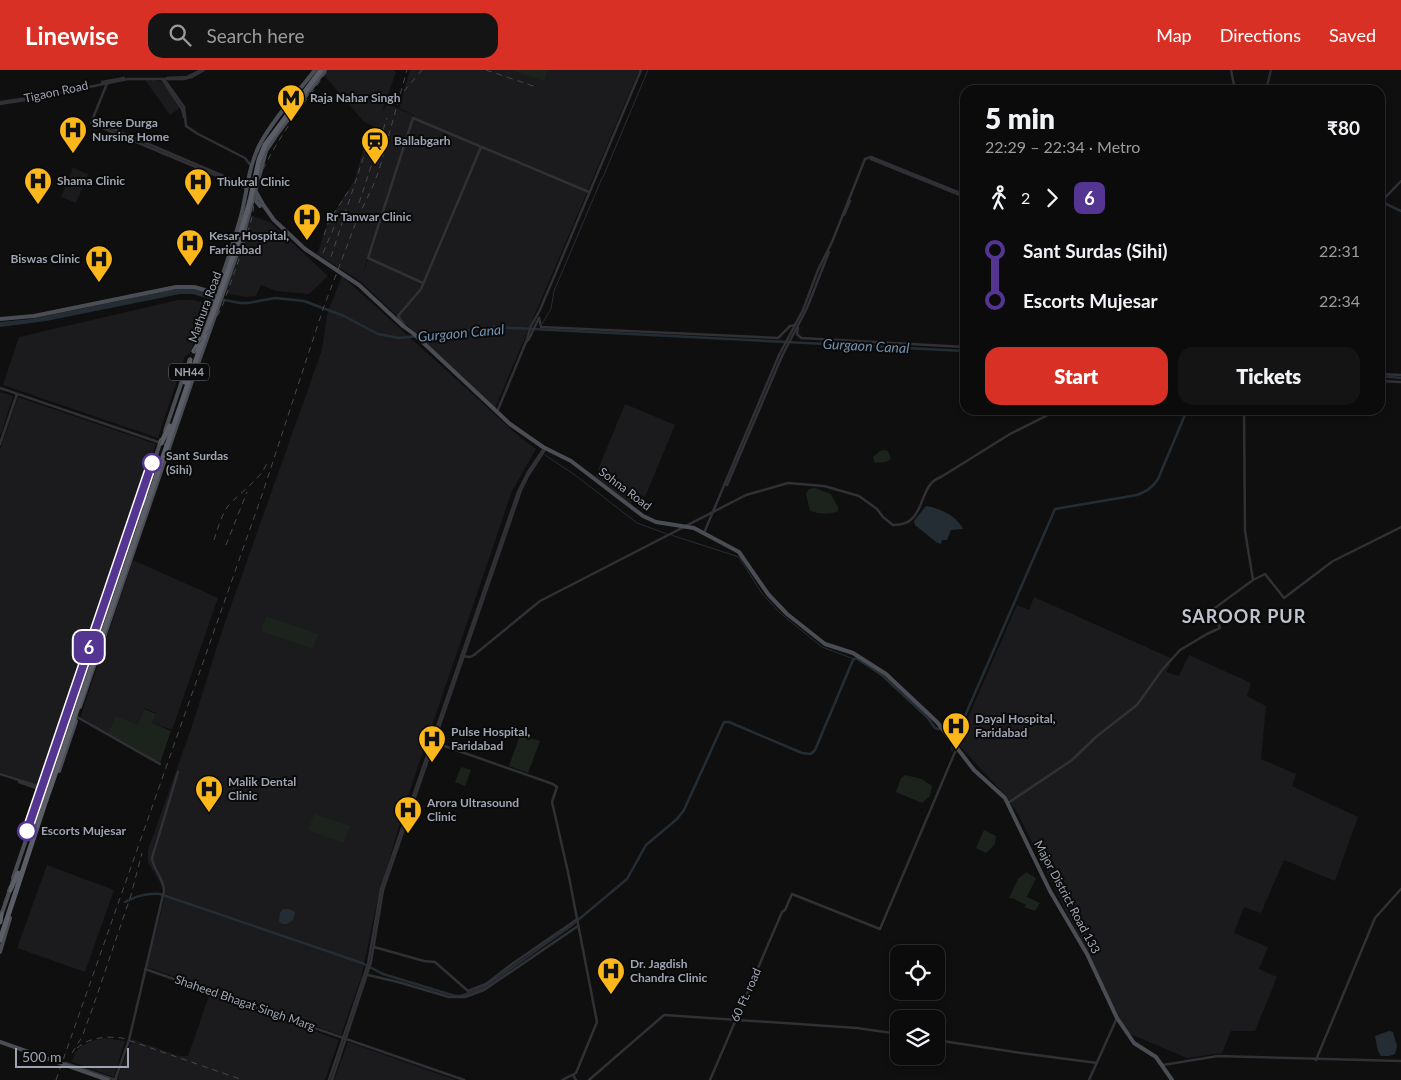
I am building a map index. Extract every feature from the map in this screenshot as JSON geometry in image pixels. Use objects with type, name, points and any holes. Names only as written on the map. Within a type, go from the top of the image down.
[{"type":"highway","name":"Mathura Road","points":[[108,619],[218,297],[265,144],[315,70]]},
{"type":"highway","name":"Mathura Road","points":[[142,505],[162,443],[218,297]]},
{"type":"highway","points":[[194,352],[200,341]]},
{"type":"highway","points":[[185,382],[190,360]]},
{"type":"highway","points":[[142,505],[145,489]]},
{"type":"highway","name":"NH44","points":[[73,720],[142,505]]},
{"type":"highway","points":[[105,636],[108,619]]},
{"type":"highway","name":"NH44","points":[[1,941],[3,916],[108,619]]},
{"type":"highway","points":[[10,890],[20,870]]},
{"type":"highway","name":"NH44","points":[[0,930],[20,870]]},
{"type":"highway","points":[[1,941],[3,916]]},
{"type":"main road","points":[[0,319],[18,320],[172,288],[204,290],[218,297],[252,210],[248,187],[251,168],[262,139],[315,70]]},
{"type":"main road","points":[[249,199],[256,193],[260,173],[270,143],[325,70]]},
{"type":"main road","points":[[249,180],[258,182]]},
{"type":"main road","points":[[248,187],[256,193],[262,205],[274,220],[305,249],[359,285],[405,328]]},
{"type":"main road","points":[[252,210],[262,205]]},
{"type":"main road","name":"Mathura Road","points":[[145,489],[190,360],[218,297]]},
{"type":"main road","name":"Mathura Road","points":[[0,952],[1,941],[73,720],[105,636],[200,358],[218,297]]},
{"type":"main road","name":"Sohna Road","points":[[405,328],[414,334],[496,412],[544,450],[570,460],[648,519],[685,526],[739,552],[777,604],[815,637],[826,645],[853,653],[886,674],[940,725]]},
{"type":"main road","name":"Mathura Road","points":[[3,916],[10,890],[142,505]]},
{"type":"main road","name":"Major District Road 133","points":[[940,725],[974,770],[1002,795],[1008,803],[1050,891],[1087,954],[1117,1018],[1134,1043],[1154,1054],[1172,1080]]},
{"type":"main road","points":[[0,1043],[102,1080]]},
{"type":"main road","points":[[0,1043],[108,1080]]},
{"type":"street","name":"Tigaon Road","points":[[0,103],[128,79],[186,77],[202,70]]},
{"type":"street","points":[[496,412],[539,316],[641,70]]},
{"type":"street","points":[[1231,70],[1233,85]]},
{"type":"street","name":"Tigaon Road","points":[[0,103],[23,101],[121,78],[163,79]]},
{"type":"street","points":[[163,79],[182,109],[185,128],[244,158],[251,168],[260,173]]},
{"type":"street","points":[[108,82],[91,121],[248,187]]},
{"type":"street","points":[[423,282],[368,258],[412,119],[414,118],[589,192]]},
{"type":"street","points":[[405,328],[398,316],[419,292],[480,147]]},
{"type":"street","points":[[705,534],[786,344],[807,308],[867,158],[960,194]]},
{"type":"street","points":[[1385,198],[1401,181]]},
{"type":"street","points":[[539,316],[540,327],[778,338],[790,326],[797,325]]},
{"type":"street","points":[[797,325],[797,334],[801,338],[960,347]]},
{"type":"street","points":[[1385,374],[1401,375]]},
{"type":"street","points":[[1385,380],[1401,382]]},
{"type":"street","points":[[0,388],[162,443]]},
{"type":"street","points":[[0,444],[17,394]]},
{"type":"street","points":[[463,656],[474,655],[540,601],[746,495],[788,484],[824,486],[859,496],[877,508],[883,517],[893,525],[902,524],[918,512],[926,491],[933,480],[941,477],[1010,434],[1048,415]]},
{"type":"street","points":[[1244,415],[1245,529],[1253,580]]},
{"type":"street","points":[[330,1080],[368,972],[381,889],[521,490],[544,450]]},
{"type":"street","points":[[1008,803],[1076,757],[1097,736],[1140,703],[1162,670],[1178,652],[1220,628],[1208,616],[1208,613],[1253,580],[1265,574],[1284,598],[1333,561],[1401,527]]},
{"type":"street","points":[[73,720],[160,764]]},
{"type":"street","points":[[433,742],[557,787],[552,802],[597,1022],[576,1073],[562,1080]]},
{"type":"street","points":[[369,964],[374,947],[383,890],[433,742]]},
{"type":"street","name":"60 Ft. road","points":[[710,1080],[783,911],[793,894],[880,928],[956,752],[959,750]]},
{"type":"street","points":[[66,1062],[115,1080],[129,1040],[163,895],[163,881],[153,865],[152,858],[178,772]]},
{"type":"street","points":[[0,775],[51,792]]},
{"type":"street","points":[[1316,1060],[1374,919],[1401,889]]},
{"type":"street","points":[[374,947],[427,962],[435,962],[468,991],[486,984],[512,964],[577,923]]},
{"type":"street","points":[[368,972],[449,997],[465,997],[484,990],[577,923]]},
{"type":"street","name":"Shaheed Bhagat Singh Marg","points":[[145,969],[464,1080]]},
{"type":"street","points":[[589,1080],[664,1015],[857,1028],[890,1033]]},
{"type":"street","points":[[1089,1080],[1117,1018]]},
{"type":"street","points":[[945,1041],[1097,1063]]},
{"type":"street","points":[[1163,1066],[1218,1056],[1401,1061]]},
{"type":"street","points":[[573,1075],[576,1080]]},
{"type":"shaded area","points":[[327,70],[393,70],[396,72],[382,112],[387,104],[413,115],[362,276],[414,115],[399,108],[410,70],[639,70],[495,408],[360,281],[317,254],[328,222],[354,181],[364,147],[375,127],[364,122],[324,75]]},
{"type":"shaded area","points":[[511,70],[548,70],[544,81]]},
{"type":"shaded area","points":[[152,79],[163,83],[181,107],[170,115],[145,80]]},
{"type":"shaded area","points":[[73,168],[88,174],[76,203],[61,197]]},
{"type":"shaded area","points":[[251,215],[271,223],[328,276],[309,294],[276,291],[261,285],[256,296],[245,297],[225,293]]},
{"type":"shaded area","points":[[342,276],[520,437],[536,449],[512,491],[407,799],[378,898],[361,978],[341,1035],[147,967],[165,896],[160,882],[148,863],[148,850],[193,723],[222,631],[322,350],[327,314]]},
{"type":"shaded area","points":[[176,289],[194,289],[222,297],[221,302],[192,294],[180,294],[46,321],[0,327],[0,322],[31,319]]},
{"type":"shaded area","points":[[178,300],[194,300],[209,304],[190,353],[185,356],[158,438],[3,385],[19,337]]},
{"type":"shaded area","points":[[0,392],[13,396],[1,434],[0,434]]},
{"type":"shaded area","points":[[18,397],[156,444],[40,784],[38,785],[0,772],[0,450]]},
{"type":"shaded area","points":[[625,404],[675,425],[645,497],[635,493],[631,504],[595,477]]},
{"type":"shaded area","points":[[880,451],[888,451],[891,459],[886,462],[875,463],[873,457]]},
{"type":"shaded area","points":[[815,488],[831,494],[838,507],[838,511],[824,514],[810,511],[806,494],[809,489]]},
{"type":"shaded area","points":[[926,506],[948,514],[963,529],[951,530],[947,540],[942,540],[941,544],[936,542],[915,525],[914,521]]},
{"type":"shaded area","points":[[133,560],[218,598],[172,730],[152,723],[156,713],[144,708],[137,725],[108,734],[80,718]]},
{"type":"shaded area","points":[[1034,597],[1173,659],[1166,672],[1179,676],[1189,655],[1251,683],[1247,696],[1266,706],[1261,759],[1296,774],[1292,786],[1358,817],[1335,881],[1284,860],[1261,913],[1244,907],[1234,933],[1268,947],[1259,969],[1277,977],[1255,1031],[1231,1031],[1222,1053],[1187,1058],[1128,1033],[1018,814],[1006,796],[957,743],[1017,605],[1029,610]]},
{"type":"shaded area","points":[[266,616],[318,634],[313,649],[261,631]]},
{"type":"shaded area","points":[[144,709],[156,714],[152,723],[171,731],[160,763],[108,734],[116,716],[137,725]]},
{"type":"shaded area","points":[[520,735],[540,741],[528,773],[509,766]]},
{"type":"shaded area","points":[[461,767],[471,770],[465,786],[455,782]]},
{"type":"shaded area","points":[[905,775],[922,779],[932,786],[930,796],[922,803],[896,792],[901,778]]},
{"type":"shaded area","points":[[314,814],[350,826],[344,843],[308,830]]},
{"type":"shaded area","points":[[984,830],[996,836],[995,844],[986,853],[976,848]]},
{"type":"shaded area","points":[[47,865],[114,890],[85,972],[17,948]]},
{"type":"shaded area","points":[[1026,872],[1036,878],[1027,897],[1040,903],[1035,911],[1009,898],[1018,879]]},
{"type":"shaded area","points":[[283,909],[295,912],[293,920],[287,924],[282,924],[279,921],[280,913]]},
{"type":"shaded area","points":[[210,993],[339,1040],[325,1080],[117,1079],[132,1039],[179,1056],[188,1056]]},
{"type":"shaded area","points":[[1389,1031],[1393,1032],[1397,1046],[1395,1054],[1381,1056],[1375,1036]]},
{"type":"shaded area","points":[[104,1038],[125,1041],[114,1077],[72,1062],[75,1053],[81,1046]]},
{"type":"shaded area","points":[[348,1042],[456,1080],[334,1080]]},
{"type":"waterway","points":[[603,177],[648,70]]},
{"type":"waterway","points":[[1267,85],[1271,70]]},
{"type":"waterway","points":[[542,324],[551,309],[554,291],[602,178]]},
{"type":"waterway","points":[[1385,203],[1401,211]]},
{"type":"waterway","name":"Gurgaon Canal","points":[[220,299],[240,303],[275,298],[304,301],[344,316],[378,334],[399,338],[495,327],[960,351]]},
{"type":"waterway","points":[[1385,376],[1401,378]]},
{"type":"waterway","points":[[125,902],[142,895],[160,894],[362,963],[383,974],[455,996],[461,996],[483,988],[572,925],[627,879],[646,845],[677,819],[684,810],[724,722],[729,722],[802,753],[811,754],[815,750],[853,660],[856,658],[882,675],[928,718],[935,728],[945,727],[958,732],[1055,509],[1137,495],[1149,489],[1158,479],[1185,415]]},
{"type":"waterway","points":[[545,455],[575,475],[637,523],[667,534]]},
{"type":"waterway","points":[[671,535],[739,557],[761,592],[779,612],[822,647],[854,659]]},
{"type":"waterway","points":[[952,751],[952,746],[956,743],[958,732]]},
{"type":"railway","points":[[0,914],[186,366],[223,304],[248,231],[258,181],[266,163],[291,122],[328,70]]},
{"type":"railway","points":[[56,1080],[263,492],[323,309],[358,217],[379,170],[407,70]]},
{"type":"railway","points":[[404,91],[422,70]]},
{"type":"railway","points":[[486,70],[536,87]]},
{"type":"railway","points":[[359,203],[387,118]]},
{"type":"railway","points":[[331,257],[368,143],[377,128]]},
{"type":"railway","points":[[324,235],[329,221],[349,190]]},
{"type":"railway","points":[[323,253],[334,227]]},
{"type":"railway","points":[[214,540],[228,506],[256,480],[268,461]]},
{"type":"railway","points":[[226,545],[247,492]]},
{"type":"railway","points":[[72,1053],[82,1037],[94,1004],[131,895],[142,853]]},
{"type":"railway","points":[[77,1048],[98,1038],[122,1038],[243,1080]]},
{"type":"metro line","name":"6","points":[[27,831],[152,463]]},
{"type":"place","name":"Raja Nahar Singh","points":[[291,122]]},
{"type":"place","name":"Shree Durga Nursing Home","points":[[73,154]]},
{"type":"place","name":"Ballabgarh","points":[[375,165]]},
{"type":"place","name":"Shama Clinic","points":[[38,205]]},
{"type":"place","name":"Thukral Clinic","points":[[198,206]]},
{"type":"place","name":"Rr Tanwar Clinic","points":[[307,241]]},
{"type":"place","name":"Kesar Hospital, Faridabad","points":[[190,267]]},
{"type":"place","name":"Biswas Clinic","points":[[99,283]]},
{"type":"place","name":"Sant Surdas (Sihi)","points":[[152,463]]},
{"type":"place","name":"Dayal Hospital, Faridabad","points":[[956,750]]},
{"type":"place","name":"Pulse Hospital, Faridabad","points":[[432,763]]},
{"type":"place","name":"Malik Dental Clinic","points":[[209,813]]},
{"type":"place","name":"Escorts Mujesar","points":[[27,831]]},
{"type":"place","name":"Arora Ultrasound Clinic","points":[[408,834]]},
{"type":"place","name":"Dr. Jagdish Chandra Clinic","points":[[611,995]]},
{"type":"district","name":"SAROOR PUR","points":[[1244,617]]}]
